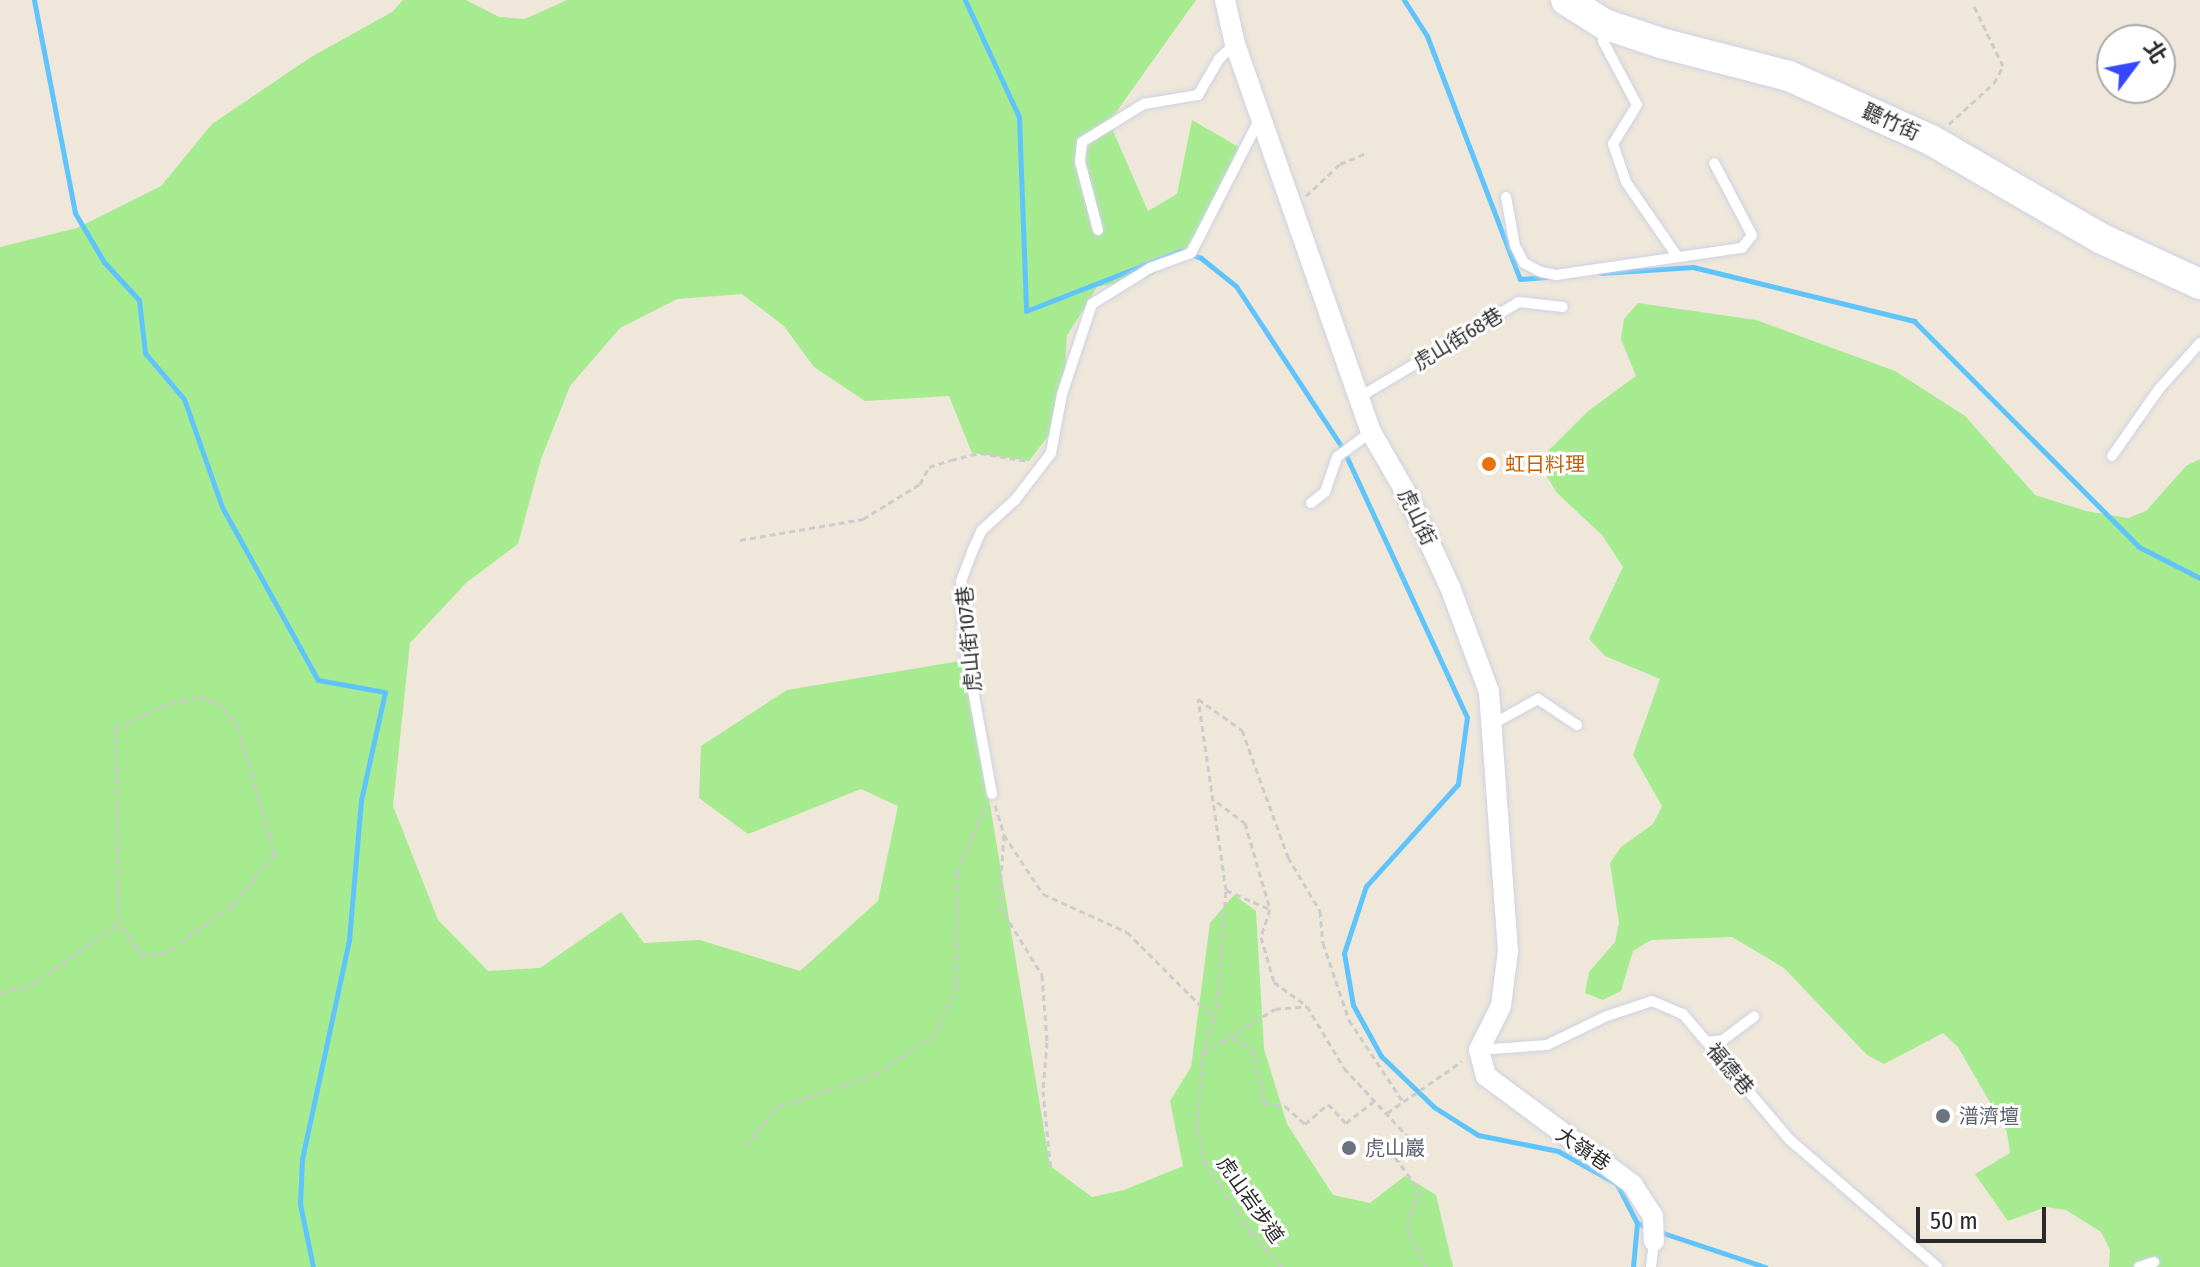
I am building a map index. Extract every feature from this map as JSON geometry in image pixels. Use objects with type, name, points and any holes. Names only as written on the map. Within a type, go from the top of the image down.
[{"type":"street","name":"虎山街","points":[[1225,0],[1235,44],[1358,398],[1371,432],[1409,498],[1450,587],[1489,692],[1508,951],[1501,1006],[1479,1050]]},
{"type":"street","name":"聽竹街","points":[[1566,0],[1604,24],[1789,76],[1931,140],[2102,239],[2200,284]]},
{"type":"street","name":"大嶺巷","points":[[1479,1050],[1486,1076],[1503,1094],[1632,1184],[1653,1216],[1654,1241]]},
{"type":"lane","points":[[1604,24],[1603,41],[1637,105],[1613,144],[1626,182],[1677,256]]},
{"type":"lane","points":[[1098,230],[1080,162],[1082,142],[1144,104],[1198,95],[1219,59],[1235,44]]},
{"type":"lane","name":"虎山街107巷","points":[[992,794],[966,653],[961,581],[982,530],[1015,500],[1051,453],[1059,431],[1062,394],[1092,304],[1150,268],[1191,253],[1260,118]]},
{"type":"lane","points":[[1506,197],[1515,246],[1524,263],[1541,272],[1556,275],[1742,248],[1752,235],[1714,163]]},
{"type":"lane","name":"虎山街68巷","points":[[1358,398],[1519,302],[1563,307]]},
{"type":"lane","points":[[2112,456],[2159,389],[2200,343]]},
{"type":"lane","points":[[1311,503],[1325,492],[1337,457],[1371,432]]},
{"type":"lane","points":[[1491,725],[1538,699],[1577,725]]},
{"type":"lane","name":"福德巷","points":[[1479,1050],[1547,1045],[1607,1016],[1652,1001],[1683,1014],[1800,1149],[1937,1267]]},
{"type":"lane","points":[[1707,1042],[1723,1040],[1754,1017]]},
{"type":"lane","name":"大嶺巷","points":[[1651,1267],[1654,1241]]},
{"type":"lane","points":[[2139,1267],[2154,1262]]},
{"type":"path","points":[[1931,140],[1994,83],[2003,66],[1974,6]]},
{"type":"path","points":[[1292,210],[1340,164],[1366,153]]},
{"type":"path","points":[[740,540],[863,519],[920,484],[929,467],[951,460],[980,453],[1041,464]]},
{"type":"path","points":[[199,697],[216,702],[237,724],[275,854],[232,905],[167,952],[143,956],[119,923],[116,728],[171,703],[199,697]]},
{"type":"path","name":"虎山岩步道","points":[[1282,1267],[1251,1233],[1205,1163],[1197,1126],[1203,1053],[1214,1019],[1226,890],[1198,699],[1242,730],[1288,857],[1320,911],[1323,943],[1349,1020],[1402,1100]]},
{"type":"path","points":[[992,794],[1004,835],[1043,894],[1127,932],[1214,1019]]},
{"type":"path","points":[[745,1145],[778,1107],[875,1074],[934,1036],[956,989],[957,873],[992,794]]},
{"type":"path","points":[[1215,800],[1245,823],[1270,909],[1261,937],[1274,982],[1307,1006],[1344,1068],[1410,1139],[1395,1157],[1419,1190],[1407,1228],[1426,1267]]},
{"type":"path","points":[[1004,835],[999,905],[1042,975],[1047,1042],[1043,1091],[1051,1171]]},
{"type":"path","points":[[1226,890],[1270,909]]},
{"type":"path","points":[[0,992],[29,987],[119,923]]},
{"type":"path","points":[[1203,1053],[1233,1038],[1275,1009],[1307,1006]]},
{"type":"path","points":[[1233,1038],[1253,1049],[1264,1103],[1285,1106],[1305,1124],[1328,1104],[1346,1123],[1375,1100]]},
{"type":"path","points":[[1387,1113],[1479,1050]]},
{"type":"green space","points":[[403,0],[466,0],[499,17],[525,19],[567,0],[1196,0],[1109,122],[1148,211],[1177,194],[1192,120],[1247,152],[1183,253],[1148,278],[1097,287],[1067,336],[1062,418],[1029,461],[972,453],[949,396],[865,401],[814,367],[784,326],[742,294],[677,299],[620,328],[570,386],[541,459],[518,544],[466,583],[410,643],[393,806],[438,920],[488,971],[540,968],[621,912],[644,943],[700,940],[800,971],[878,901],[898,806],[861,789],[748,834],[699,798],[701,746],[787,690],[966,660],[1050,1166],[1092,1197],[1124,1190],[1183,1166],[1170,1101],[1191,1067],[1210,923],[1234,895],[1256,911],[1264,1049],[1287,1124],[1333,1195],[1370,1203],[1405,1176],[1436,1195],[1453,1267],[0,1267],[0,247],[77,228],[161,186],[212,124],[311,57],[392,12]]},
{"type":"green space","points":[[1638,303],[1756,320],[1895,371],[1965,416],[2035,495],[2086,511],[2128,518],[2146,511],[2186,466],[2200,459],[2200,1267],[2109,1267],[2110,1250],[2101,1232],[2066,1210],[2046,1207],[2008,1221],[1975,1174],[2010,1153],[2007,1132],[1958,1047],[1943,1033],[1884,1064],[1867,1055],[1784,968],[1732,937],[1651,940],[1633,951],[1621,991],[1603,1000],[1585,993],[1589,972],[1615,942],[1619,923],[1610,863],[1621,847],[1653,824],[1662,806],[1633,755],[1660,679],[1605,656],[1589,639],[1623,567],[1602,535],[1557,493],[1546,475],[1544,455],[1587,412],[1636,376],[1621,339],[1624,319]]},
{"type":"waterway","points":[[34,0],[75,213],[104,262],[139,300],[145,353],[184,399],[222,507],[318,680],[385,692],[361,800],[349,940],[302,1159],[300,1204],[313,1267]]},
{"type":"waterway","points":[[965,0],[1019,117],[1026,311],[1180,251],[1201,258],[1236,286],[1343,449],[1467,717],[1458,784],[1366,886],[1344,953],[1353,1005],[1381,1056],[1434,1107],[1478,1135],[1558,1151],[1617,1184],[1637,1223],[1647,1227]]},
{"type":"waterway","points":[[1404,0],[1427,36],[1520,279],[1547,277]]},
{"type":"waterway","points":[[1601,273],[1693,267],[1914,321],[2139,547],[2200,578]]},
{"type":"waterway","points":[[1633,1267],[1637,1223]]},
{"type":"waterway","points":[[1660,1232],[1765,1267]]},
{"type":"place","name":"虹日料理","points":[[1489,464]]},
{"type":"place","name":"潽濟壇","points":[[1943,1116]]},
{"type":"place","name":"虎山巖","points":[[1349,1148]]}]
